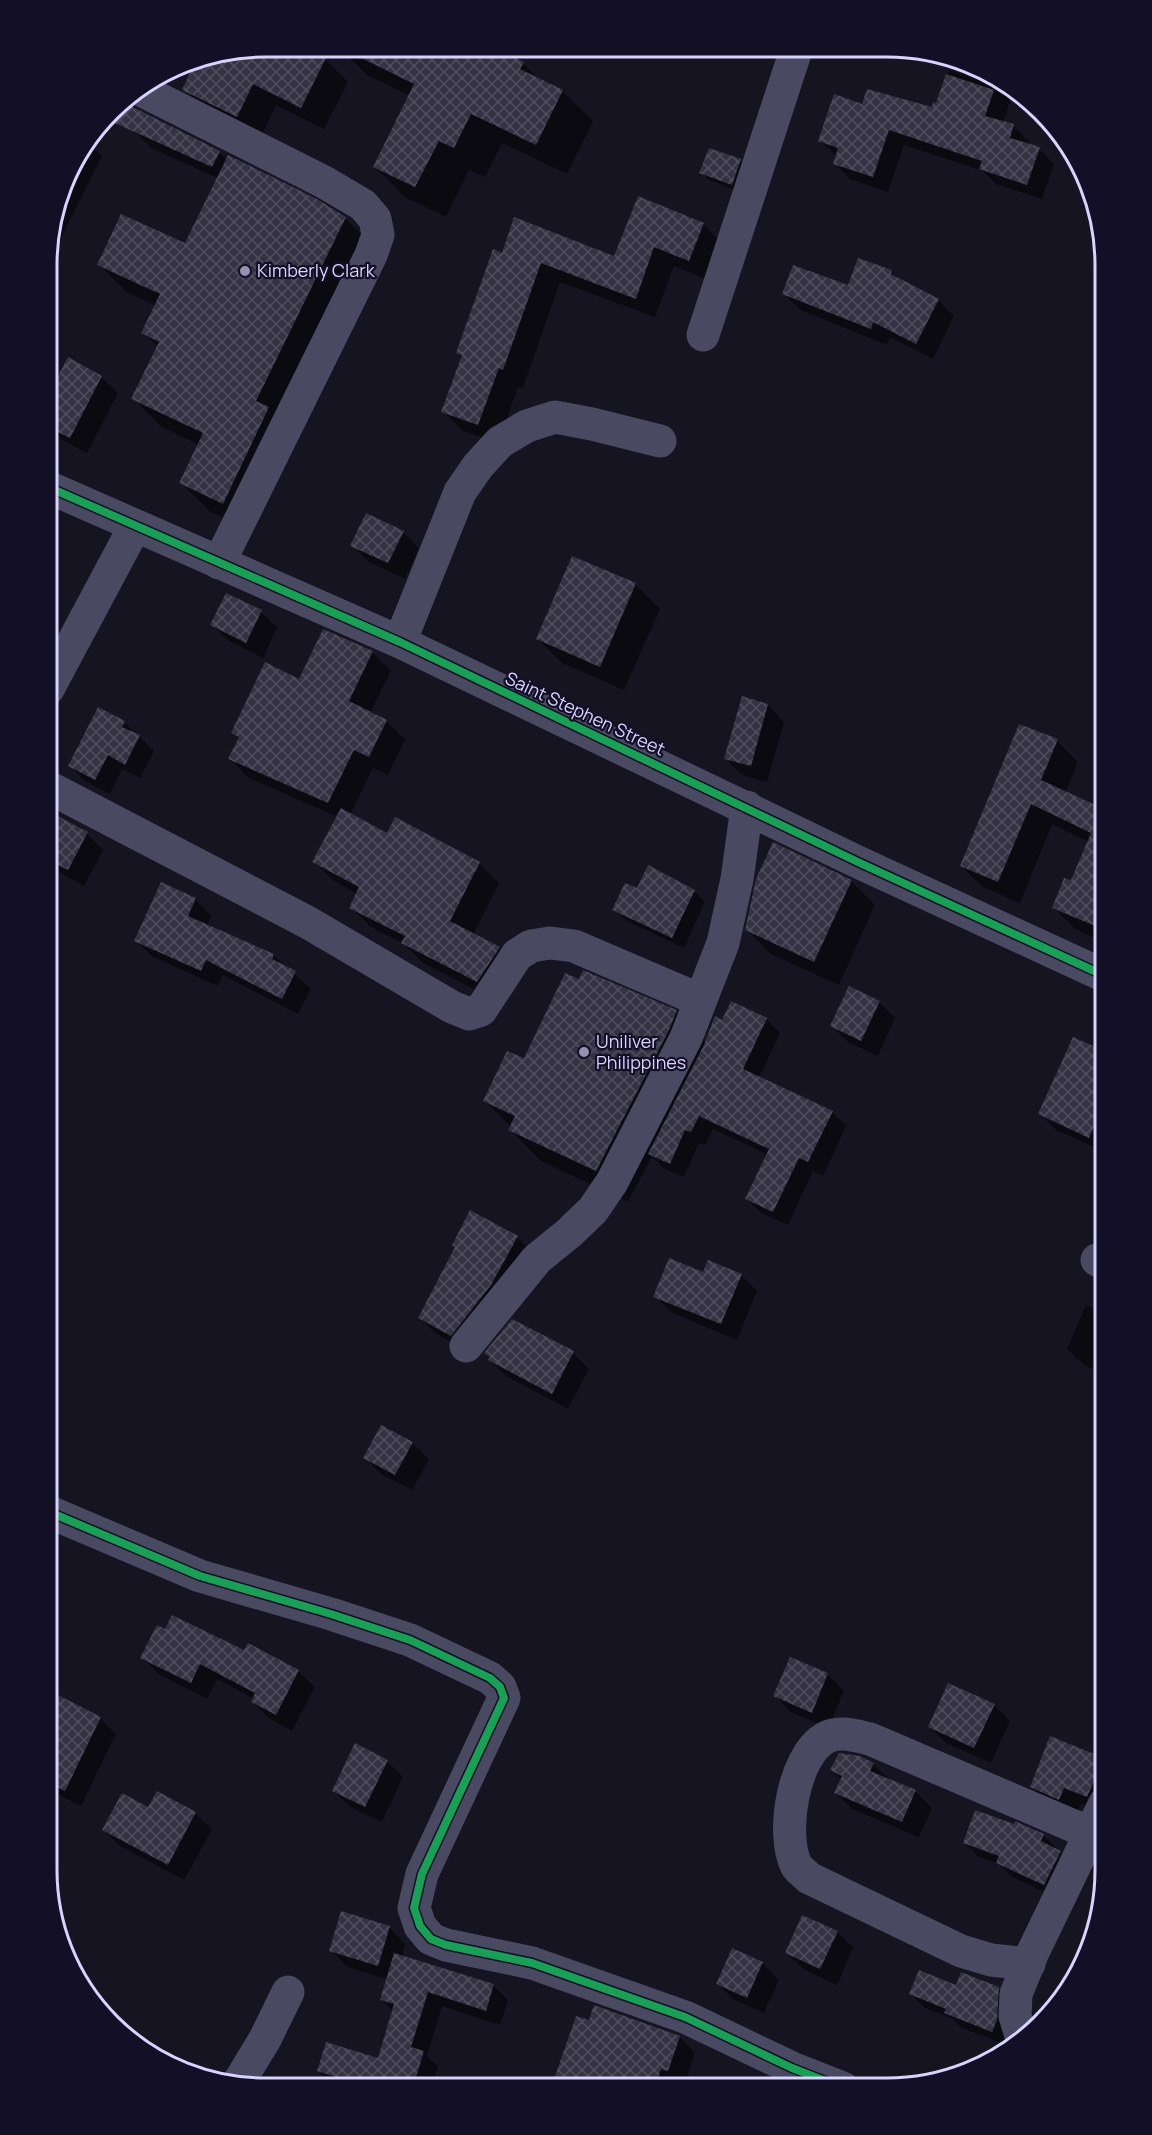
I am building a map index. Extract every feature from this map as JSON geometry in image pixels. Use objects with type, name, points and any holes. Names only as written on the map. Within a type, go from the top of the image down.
[{"type":"street","points":[[704,335],[794,57]]},
{"type":"street","points":[[147,93],[324,182],[363,205],[375,219],[378,236],[371,255],[219,563]]},
{"type":"street","points":[[400,642],[460,492],[477,466],[500,442],[527,426],[555,417],[660,441]]},
{"type":"street","name":"Saint Stephen Street","points":[[57,491],[400,642],[860,863],[1095,971]]},
{"type":"street","points":[[57,672],[135,526]]},
{"type":"street","points":[[57,792],[307,922],[452,1007],[469,1014],[481,1011],[517,955],[531,946],[550,943],[574,946],[700,1000]]},
{"type":"street","points":[[466,1346],[537,1259],[593,1210],[612,1182],[686,1038],[723,943],[747,807]]},
{"type":"street","points":[[57,1515],[200,1576],[331,1614],[410,1640],[490,1678],[500,1687],[504,1698],[422,1874],[414,1908],[420,1926],[431,1939],[446,1945],[532,1963],[685,2017],[818,2078]]},
{"type":"street","points":[[1029,1964],[991,1960],[961,1951],[809,1878],[797,1868],[792,1854],[789,1819],[792,1796],[799,1775],[814,1748],[826,1737],[841,1733],[870,1739],[1090,1833]]},
{"type":"street","points":[[1019,2030],[1015,2016],[1016,1994],[1095,1823]]},
{"type":"street","points":[[242,2076],[265,2039],[288,1992]]},
{"type":"building","points":[[251,57],[326,58],[301,108],[253,84],[237,117],[182,90],[191,71],[224,61]]},
{"type":"building","points":[[359,57],[514,57],[524,62],[520,69],[563,90],[536,145],[471,114],[454,148],[439,141],[415,187],[373,167],[414,84]]},
{"type":"building","points":[[946,74],[994,90],[985,116],[1014,124],[1010,138],[1040,147],[1027,185],[979,169],[982,161],[889,130],[873,177],[833,164],[838,148],[818,141],[834,94],[862,104],[867,89],[932,107],[933,102],[936,103]]},
{"type":"building","points":[[131,106],[220,151],[212,167],[114,123]]},
{"type":"building","points":[[709,148],[741,159],[732,185],[699,173]]},
{"type":"building","name":"Kimberly Clark","points":[[228,155],[315,198],[346,217],[256,401],[269,407],[223,504],[179,483],[203,433],[131,399],[159,342],[141,333],[160,294],[97,265],[121,214],[185,243]]},
{"type":"building","points":[[638,196],[704,223],[689,261],[654,247],[636,299],[541,263],[503,370],[499,368],[478,425],[441,412],[462,355],[456,353],[493,249],[502,253],[514,217],[614,256]]},
{"type":"building","points":[[858,258],[892,270],[891,274],[939,299],[916,344],[873,322],[871,329],[782,294],[793,265],[848,285]]},
{"type":"building","points":[[68,357],[102,376],[70,438],[57,432],[58,376]]},
{"type":"building","points":[[366,513],[404,531],[388,563],[350,546]]},
{"type":"building","points":[[572,556],[636,583],[600,667],[536,639]]},
{"type":"building","points":[[226,593],[262,610],[246,643],[210,625]]},
{"type":"building","points":[[323,629],[373,651],[349,701],[387,720],[369,757],[354,750],[328,803],[228,759],[239,737],[231,733],[265,662],[299,679]]},
{"type":"building","points":[[742,696],[768,704],[751,766],[724,759]]},
{"type":"building","points":[[98,707],[125,721],[122,727],[140,735],[125,765],[108,755],[95,780],[68,766]]},
{"type":"building","points":[[1019,724],[1058,739],[1041,780],[1095,805],[1095,926],[1052,908],[1064,878],[1071,880],[1091,833],[1031,804],[998,882],[960,866]]},
{"type":"building","points":[[341,808],[387,833],[395,817],[480,862],[450,921],[500,947],[477,982],[401,943],[405,936],[349,908],[359,887],[312,862]]},
{"type":"building","points":[[57,816],[88,832],[68,870],[57,864]]},
{"type":"building","points":[[773,842],[852,880],[814,962],[745,930],[756,879]]},
{"type":"building","points":[[648,865],[695,890],[672,938],[612,910],[625,883],[637,888]]},
{"type":"building","points":[[161,882],[196,898],[188,916],[274,954],[272,959],[296,971],[282,999],[206,960],[201,971],[134,941]]},
{"type":"building","name":"Uniliver Philippines","points":[[583,970],[677,1010],[669,1030],[596,1171],[508,1130],[515,1116],[483,1101],[507,1051],[524,1058],[565,973],[579,979]]},
{"type":"building","points":[[849,986],[880,1001],[861,1041],[830,1026]]},
{"type":"building","points":[[731,1001],[767,1018],[743,1069],[833,1111],[808,1162],[799,1158],[773,1212],[745,1199],[769,1149],[699,1116],[691,1132],[685,1130],[670,1164],[648,1154],[703,1047],[715,1016],[722,1020]]},
{"type":"building","points":[[1073,1037],[1095,1047],[1095,1125],[1089,1138],[1038,1114]]},
{"type":"building","points":[[470,1210],[518,1236],[491,1285],[451,1336],[418,1318],[455,1247],[452,1245]]},
{"type":"building","points":[[669,1258],[703,1272],[708,1260],[742,1274],[721,1324],[653,1297]]},
{"type":"building","points":[[512,1319],[574,1351],[552,1394],[488,1360],[490,1357],[484,1353]]},
{"type":"building","points":[[381,1425],[413,1442],[395,1475],[363,1458]]},
{"type":"building","points":[[172,1615],[244,1650],[248,1643],[299,1670],[276,1715],[251,1702],[255,1693],[200,1664],[191,1683],[140,1658],[157,1625],[165,1629]]},
{"type":"building","points":[[790,1657],[828,1673],[812,1713],[773,1696]]},
{"type":"building","points":[[948,1683],[995,1704],[974,1748],[928,1727]]},
{"type":"building","points":[[57,1695],[101,1717],[65,1791],[57,1787]]},
{"type":"building","points":[[1050,1736],[1095,1754],[1095,1779],[1087,1797],[1064,1788],[1059,1800],[1030,1787]]},
{"type":"building","points":[[355,1743],[388,1760],[365,1807],[332,1791]]},
{"type":"building","points":[[839,1753],[860,1756],[874,1763],[870,1771],[916,1790],[902,1822],[834,1793],[842,1776],[830,1770]]},
{"type":"building","points":[[157,1791],[196,1812],[168,1865],[102,1830],[122,1793],[148,1807]]},
{"type":"building","points":[[975,1810],[1014,1824],[1015,1821],[1044,1834],[1041,1841],[1061,1851],[1044,1885],[996,1863],[999,1856],[963,1843]]},
{"type":"building","points":[[341,1911],[390,1926],[378,1966],[329,1951]]},
{"type":"building","points":[[802,1915],[838,1931],[820,1969],[785,1953]]},
{"type":"building","points":[[732,1948],[763,1962],[747,1998],[716,1984]]},
{"type":"building","points":[[394,1953],[494,1984],[486,2011],[428,1992],[411,2047],[424,2051],[416,2078],[339,2078],[317,2071],[326,2042],[378,2058],[394,2004],[380,2000]]},
{"type":"building","points":[[919,1970],[956,1985],[961,1972],[999,1987],[997,2020],[992,2032],[944,2013],[946,2009],[909,1994]]},
{"type":"building","points":[[594,2005],[680,2036],[668,2071],[661,2069],[658,2078],[554,2078],[576,2016],[589,2020]]},
{"type":"cycle path","points":[[57,491],[400,642],[860,863],[1095,971]]},
{"type":"cycle path","points":[[57,1515],[200,1576],[331,1614],[410,1640],[490,1678],[500,1687],[504,1698],[422,1874],[414,1908],[420,1926],[431,1939],[446,1945],[532,1963],[685,2017],[818,2078]]},
{"type":"place","name":"Kimberly Clark","points":[[245,271]]},
{"type":"place","name":"Uniliver Philippines","points":[[584,1052]]}]
